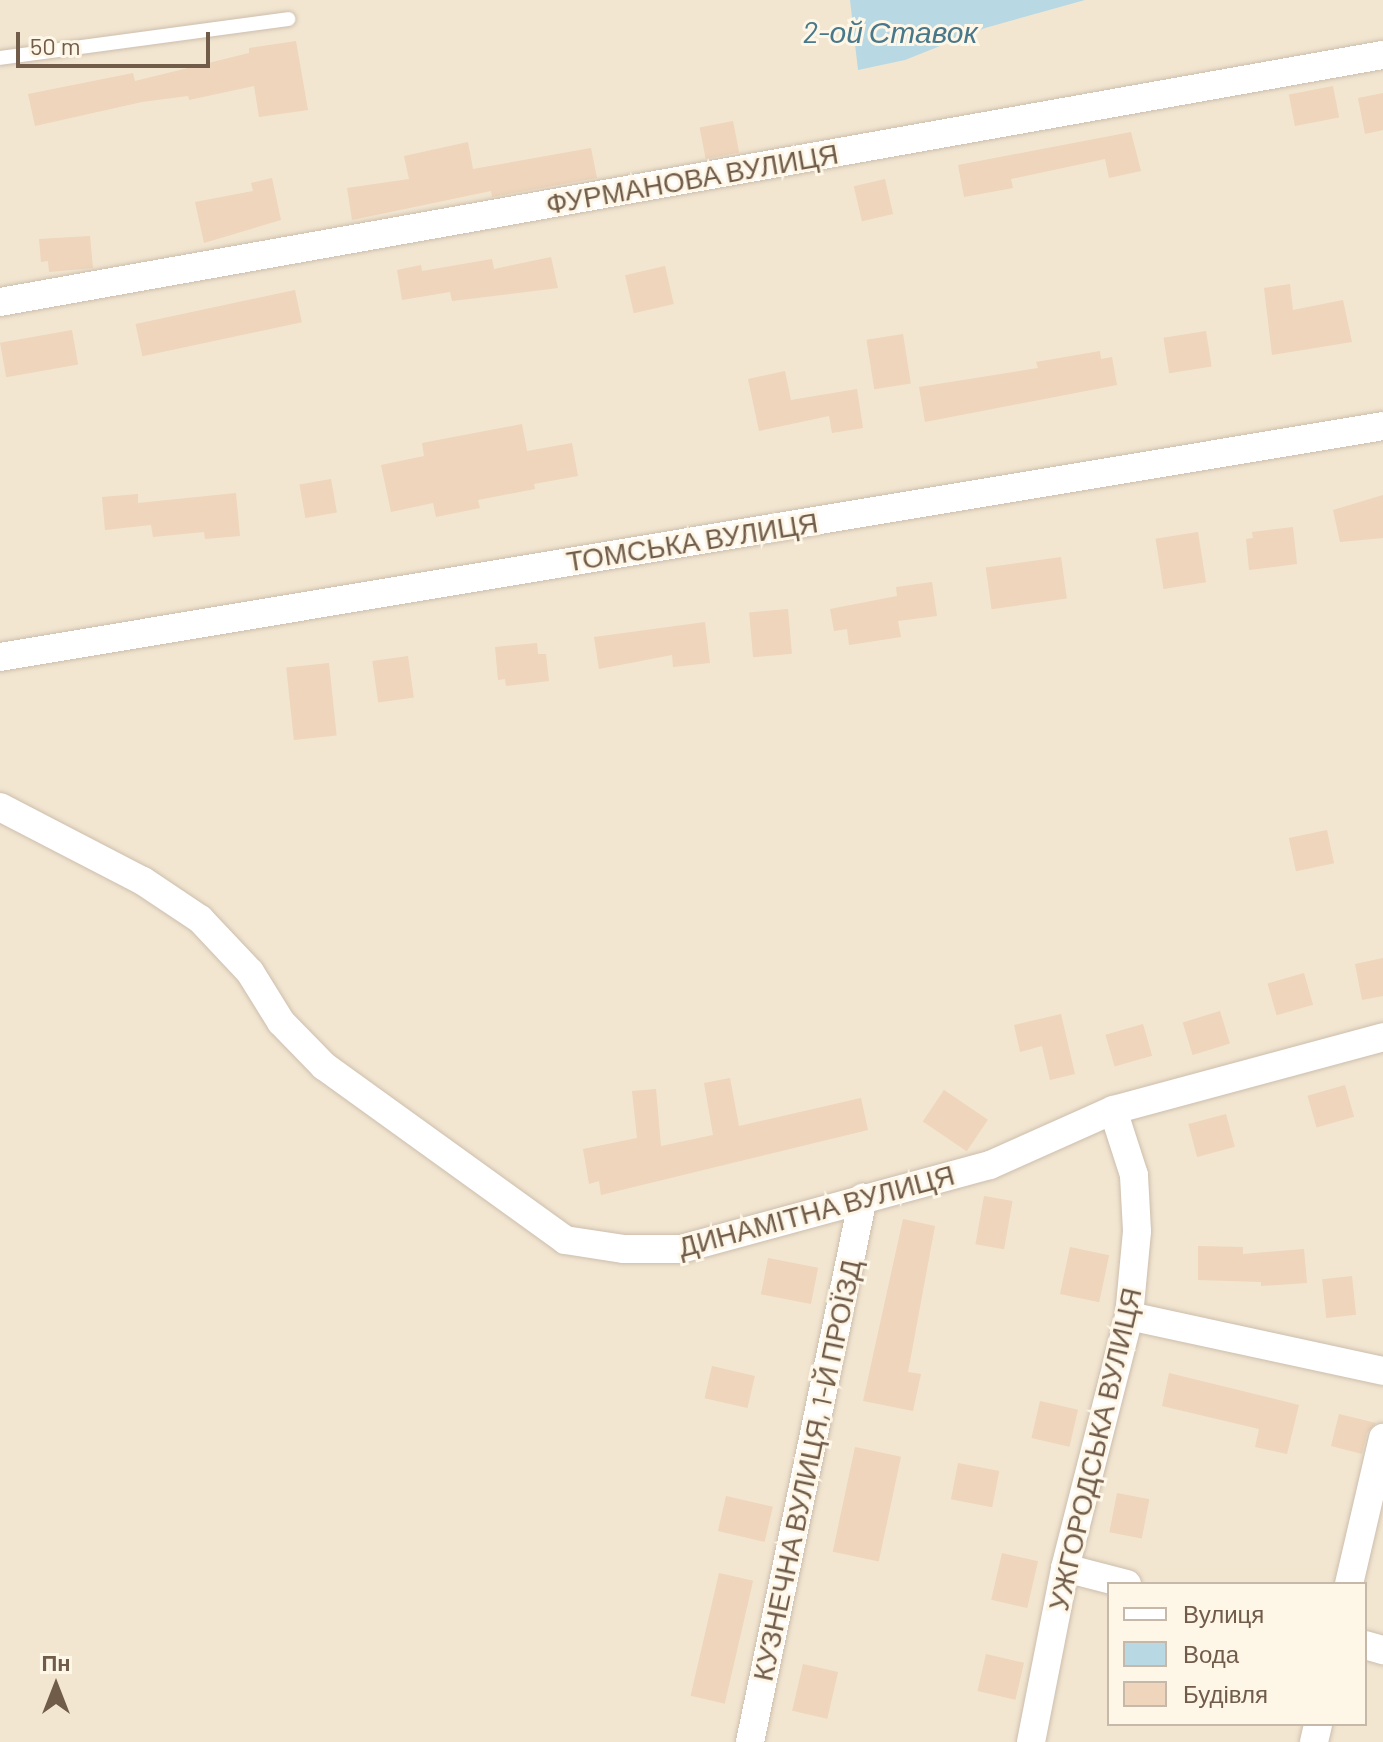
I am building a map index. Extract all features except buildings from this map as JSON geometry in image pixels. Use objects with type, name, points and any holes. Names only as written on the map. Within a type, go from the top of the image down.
[{"type":"street","name":"ФУРМАНОВА ВУЛИЦЯ","points":[[0,302],[1383,55]]},
{"type":"street","name":"ТОМСЬКА ВУЛИЦЯ","points":[[0,657],[1383,426]]},
{"type":"street","name":"ДИНАМІТНА ВУЛИЦЯ","points":[[0,807],[143,881],[200,919],[250,972],[281,1022],[324,1066],[565,1240],[624,1249],[681,1249],[990,1165],[1113,1110],[1383,1037]]},
{"type":"street","name":"УЖГОРОДСЬКА ВУЛИЦЯ","points":[[1031,1742],[1065,1568],[1129,1316],[1137,1231],[1134,1175],[1113,1110]]},
{"type":"street","name":"КУЗНЕЧНА ВУЛИЦЯ, 1-Й ПРОЇЗД","points":[[750,1742],[863,1198]]},
{"type":"street","points":[[1129,1316],[1383,1371]]},
{"type":"street","points":[[1349,1582],[1383,1438]]},
{"type":"street","points":[[1065,1568],[1119,1582]]},
{"type":"lane","points":[[0,58],[288,19]]},
{"type":"shaded area","points":[[0,0],[1383,0],[1383,1742],[0,1742]]},
{"type":"water","name":"2-ой Ставок","points":[[850,0],[1085,0],[985,28],[905,60],[858,70]]}]
